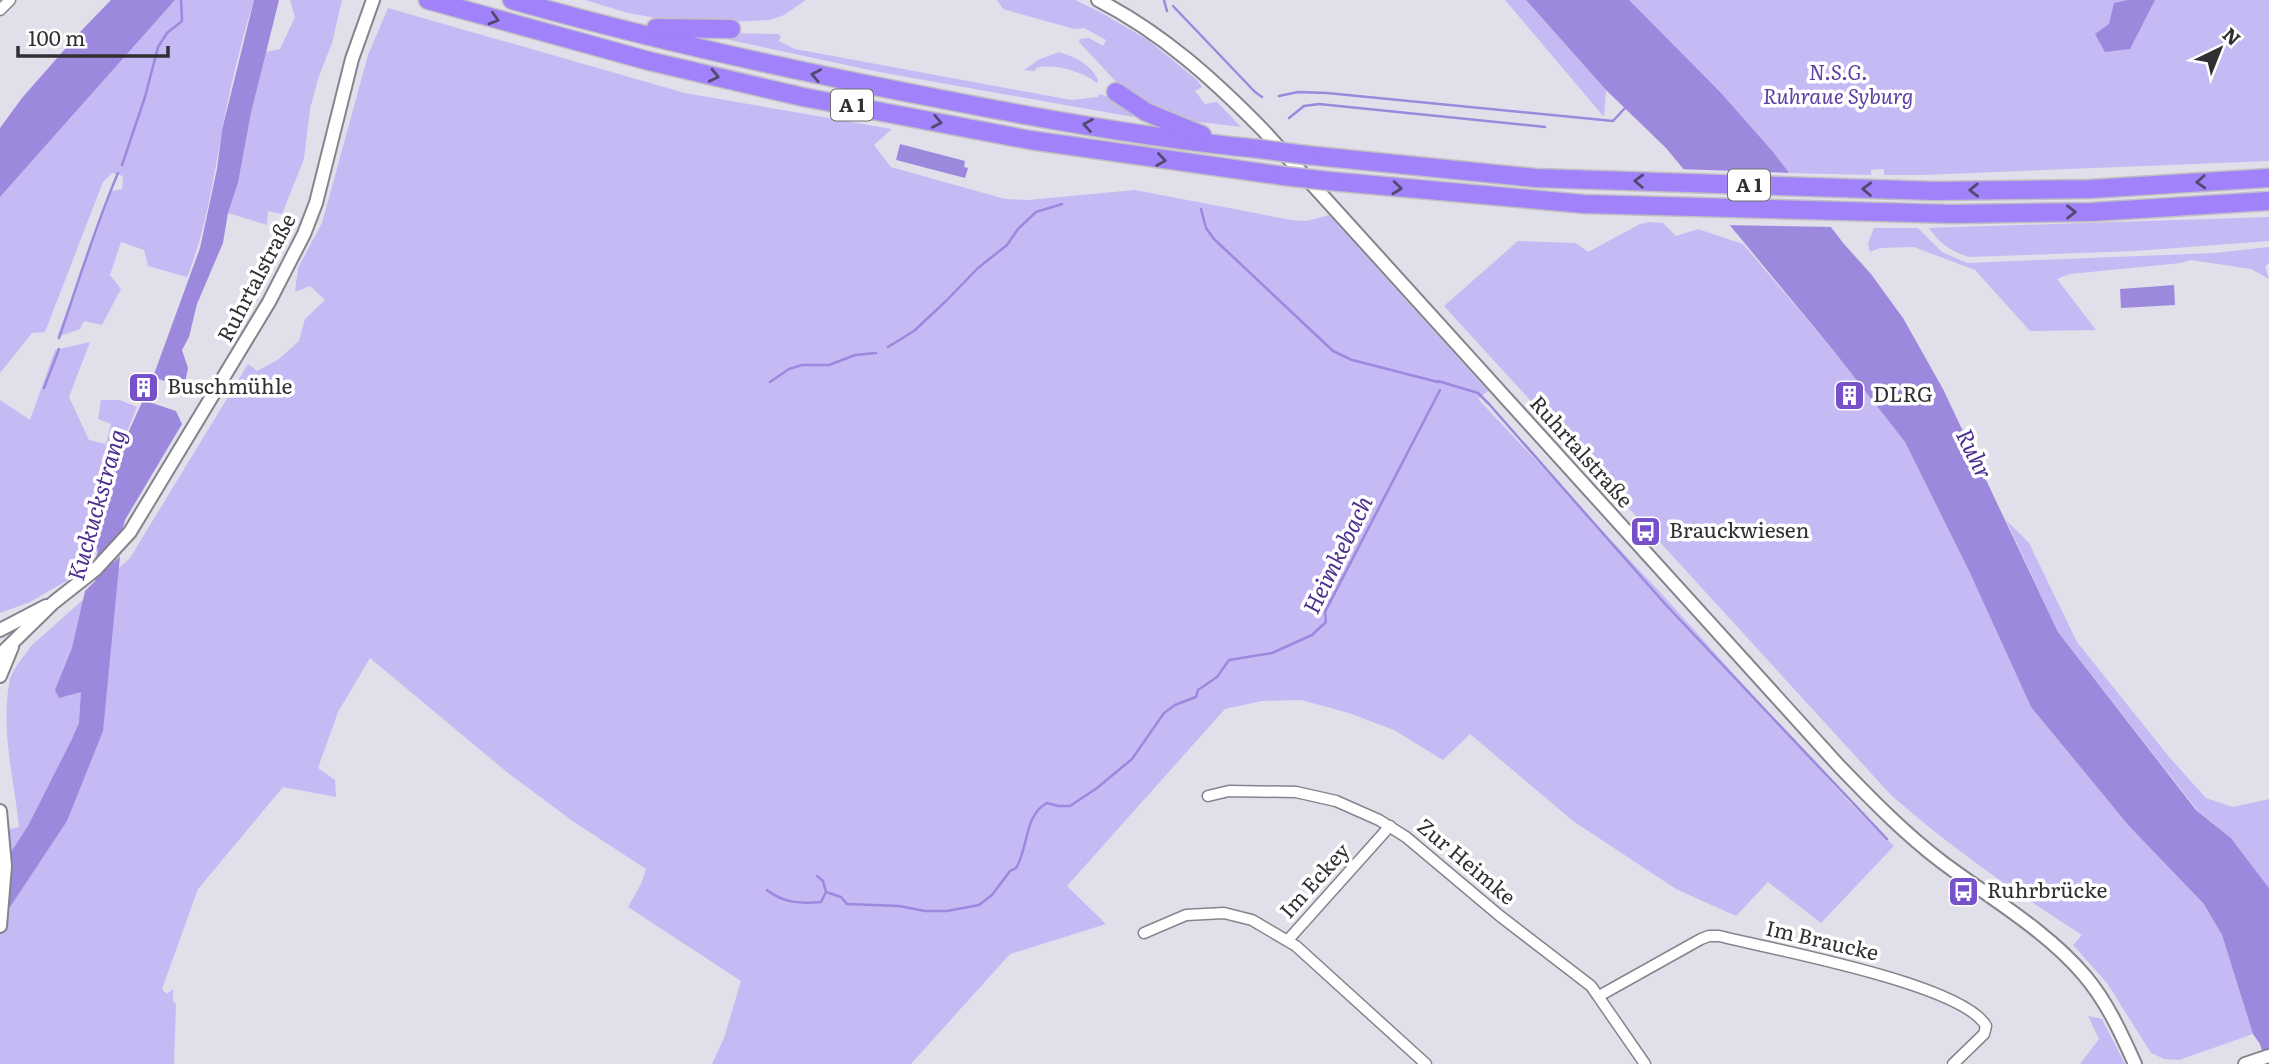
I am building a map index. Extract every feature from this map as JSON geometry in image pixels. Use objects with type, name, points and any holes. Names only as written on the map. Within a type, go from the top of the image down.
[{"type":"highway","name":"A 1","points":[[428,0],[649,61],[803,97],[1065,146],[1329,181],[1584,204],[1953,214],[2091,212],[2269,201]]},
{"type":"highway","name":"A 1","points":[[512,0],[799,72],[1029,116],[1228,146],[1510,176],[1935,191],[2090,189],[2269,178]]},
{"type":"highway","points":[[572,17],[665,30],[731,29]]},
{"type":"highway","points":[[1116,92],[1146,112],[1228,146]]},
{"type":"main road","name":"Ruhrtalstraße","points":[[0,654],[53,603],[96,569],[130,532],[255,327],[304,234],[323,178],[352,59],[373,0]]},
{"type":"main road","name":"Ruhrtalstraße","points":[[1098,0],[1134,20],[1178,51],[1217,84],[1263,130],[1849,776],[1924,848],[2043,936],[2078,968],[2111,1013],[2135,1064]]},
{"type":"main road","name":"Ruhrtalstraße","points":[[0,630],[53,603]]},
{"type":"main road","points":[[0,623],[14,621]]},
{"type":"main road","points":[[0,676],[15,640]]},
{"type":"main road","points":[[0,811],[5,849],[0,926]]},
{"type":"main road","points":[[2248,1063],[2269,1056]]},
{"type":"street","points":[[0,10],[10,0]]},
{"type":"street","name":"Zur Heimke","points":[[1208,796],[1229,791],[1296,792],[1347,805],[1390,826],[1500,916],[1581,977],[1599,996],[1645,1064]]},
{"type":"street","name":"Im Eckey","points":[[1144,933],[1186,915],[1207,912],[1242,916],[1288,940],[1390,826]]},
{"type":"street","name":"Im Braucke","points":[[1599,996],[1701,939],[1719,936],[1905,981],[1946,996],[1981,1018],[1986,1026],[1984,1034],[1953,1064]]},
{"type":"street","points":[[1288,940],[1426,1064]]},
{"type":"green space","points":[[175,0],[254,0],[232,81],[204,223],[187,277],[148,266],[144,250],[121,242],[110,275],[121,289],[102,325],[84,321],[80,329],[57,337],[112,191],[122,189],[123,176],[112,173],[103,182],[45,332],[32,333],[0,373],[0,197]]},
{"type":"green space","points":[[290,0],[342,0],[332,43],[310,109],[304,159],[282,214],[268,211],[267,225],[228,213],[238,183],[266,52],[280,49],[295,17]]},
{"type":"green space","points":[[585,0],[806,0],[784,15],[770,20],[689,24],[628,13]]},
{"type":"green space","points":[[997,0],[1075,0],[1102,13],[1148,40],[1197,80],[1202,87],[1195,91],[1205,104],[1217,102],[1241,127],[1174,119],[1120,86],[1079,42],[1080,39],[1089,38],[1103,46],[1106,40],[1084,28],[1074,29],[1003,9]]},
{"type":"green space","points":[[1505,0],[1526,0],[1606,90],[1604,117]]},
{"type":"green space","name":"N.S.G. Ruhraue Syburg","points":[[1600,0],[2269,0],[2269,161],[1923,175],[1884,175],[1884,169],[1871,170],[1871,175],[1790,173]]},
{"type":"green space","points":[[388,8],[685,93],[892,129],[874,145],[891,167],[1005,199],[1028,200],[1135,190],[1291,220],[1307,221],[1329,215],[1488,391],[1478,399],[1660,592],[1849,802],[1894,846],[1821,923],[1768,882],[1736,916],[1676,889],[1573,821],[1470,734],[1443,760],[1394,730],[1349,713],[1301,700],[1262,701],[1225,709],[1067,886],[1106,924],[1010,954],[911,1064],[712,1064],[724,1038],[741,981],[628,907],[646,869],[574,822],[508,773],[370,658],[338,712],[318,768],[335,780],[336,797],[283,787],[198,889],[162,989],[167,994],[173,989],[173,1001],[176,1004],[174,1064],[0,1064],[0,831],[19,827],[7,734],[10,679],[31,646],[130,558],[248,364],[257,371],[279,359],[299,341],[305,319],[325,300],[310,286],[295,292],[298,268],[322,223],[368,55]]},
{"type":"green space","points":[[727,33],[778,34],[781,36],[779,41],[795,49],[1071,100],[1098,97],[1100,94],[1114,99],[1133,114],[1133,117],[879,72],[711,36]]},
{"type":"green space","points":[[1059,52],[1087,65],[1095,74],[1097,83],[1076,72],[1060,68],[1024,70],[1040,59]]},
{"type":"green space","points":[[2269,217],[2269,241],[2136,251],[1969,257],[1946,246],[1929,228]]},
{"type":"green space","points":[[1663,223],[1676,236],[1698,229],[1743,244],[1833,350],[1905,442],[1970,573],[2031,707],[2129,826],[2204,903],[2222,935],[2253,1034],[2179,1060],[2164,1059],[2151,1053],[2107,983],[2073,945],[2082,935],[1984,869],[1891,795],[1444,306],[1518,241],[1576,243],[1588,252],[1640,224]]},
{"type":"green space","points":[[1874,228],[1918,228],[1942,252],[1967,263],[2214,253],[2269,247],[2269,263],[2265,266],[2269,279],[2251,269],[2190,260],[2070,274],[2057,279],[2096,330],[2030,331],[1975,270],[1914,247],[1880,248],[1870,252],[1868,243]]},
{"type":"green space","points":[[90,342],[69,397],[89,440],[106,444],[111,424],[98,419],[101,400],[120,400],[137,407],[114,464],[94,554],[68,580],[30,602],[0,613],[0,400],[30,420],[55,350]]},
{"type":"green space","points":[[2006,520],[2029,543],[2077,642],[2170,758],[2206,798],[2233,807],[2269,799],[2269,888],[2231,838],[2197,810],[2058,632]]},
{"type":"green space","points":[[2088,1016],[2102,1019],[2125,1064],[2080,1064],[2099,1039]]},
{"type":"shaded area","points":[[111,0],[175,0],[0,197],[0,128],[22,98]]},
{"type":"shaded area","points":[[254,0],[279,0],[223,243],[197,304],[189,337],[182,350],[188,368],[184,388],[153,377],[200,248],[217,169],[222,130]]},
{"type":"shaded area","points":[[1526,0],[1629,0],[1721,93],[1773,152],[1903,318],[1943,389],[2058,632],[2196,810],[2231,838],[2269,888],[2269,1064],[2266,1064],[2260,1044],[2253,1034],[2222,935],[2204,904],[2129,826],[2031,707],[1970,573],[1905,442],[1833,350],[1666,148],[1606,90]]},
{"type":"shaded area","points":[[2155,0],[2130,49],[2105,52],[2095,34],[2109,24],[2114,3]]},
{"type":"shaded area","points":[[900,144],[965,161],[964,167],[968,168],[965,178],[896,160]]},
{"type":"shaded area","points":[[2174,285],[2175,305],[2121,308],[2120,289]]},
{"type":"shaded area","points":[[143,400],[176,411],[182,424],[125,520],[94,554],[114,464]]},
{"type":"shaded area","points":[[120,556],[103,731],[67,821],[0,922],[0,869],[28,826],[79,723],[81,692],[59,698],[55,690],[72,648],[85,591]]},
{"type":"pier","points":[[1678,169],[1794,173],[1836,227],[1723,225]]},
{"type":"waterway","points":[[122,165],[145,97],[158,47],[167,33],[182,21],[181,0]]},
{"type":"waterway","name":"Heimkebach","points":[[1164,0],[1167,11]]},
{"type":"waterway","points":[[1173,6],[1262,97]]},
{"type":"waterway","points":[[1279,96],[1298,92],[1327,93],[1613,121],[1625,108]]},
{"type":"waterway","points":[[1289,118],[1304,106],[1319,104],[1545,127]]},
{"type":"waterway","points":[[59,338],[118,173]]},
{"type":"waterway","points":[[888,347],[914,331],[978,268],[1007,245],[1018,229],[1036,212],[1062,204]]},
{"type":"waterway","name":"Heimkebach","points":[[1201,209],[1206,228],[1214,239],[1333,351],[1352,360],[1438,382]]},
{"type":"waterway","points":[[44,388],[59,349]]},
{"type":"waterway","points":[[770,382],[789,369],[802,365],[829,365],[855,355],[876,353]]},
{"type":"waterway","points":[[1438,381],[1478,393],[1489,404],[1666,605],[1887,839]]},
{"type":"waterway","name":"Heimkebach","points":[[826,892],[841,897],[847,904],[899,906],[925,911],[947,911],[979,905],[992,895],[1010,871],[1016,868],[1034,815],[1040,808],[1047,803],[1070,806],[1097,788],[1132,759],[1164,713],[1175,705],[1196,697],[1198,690],[1217,677],[1229,660],[1272,653],[1312,635],[1326,622],[1325,612],[1440,390]]},
{"type":"waterway","name":"Kuckuckstrang","points":[[101,573],[116,519]]},
{"type":"waterway","points":[[767,890],[792,902],[821,902],[826,892],[823,881],[817,876]]},
{"type":"place","name":"Buschmühle","points":[[144,387]]},
{"type":"place","name":"DLRG","points":[[1850,395]]},
{"type":"place","name":"Brauckwiesen","points":[[1646,531]]},
{"type":"place","name":"Ruhrbrücke","points":[[1964,891]]},
{"type":"water label","name":"Ruhr","points":[[1974,454]]}]
